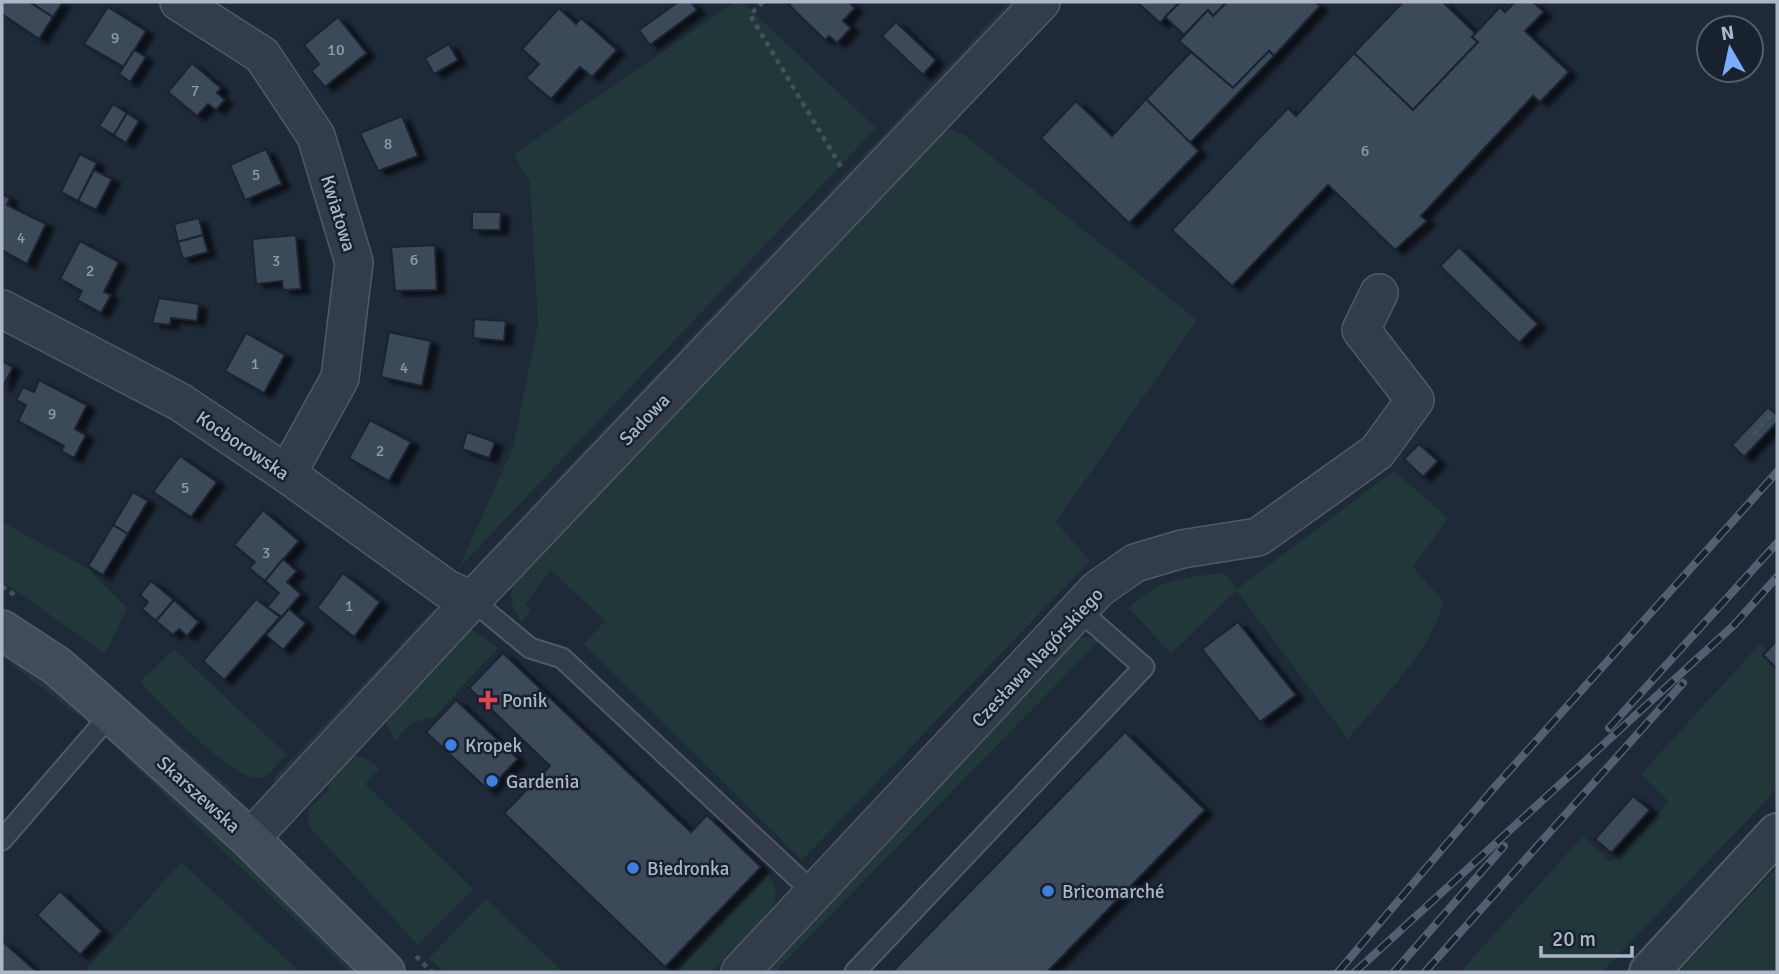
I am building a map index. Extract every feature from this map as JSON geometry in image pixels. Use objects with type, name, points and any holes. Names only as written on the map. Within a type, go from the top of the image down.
[{"type":"main road","name":"Skarszewska","points":[[2,630],[57,666],[111,714],[250,839],[384,972]]},
{"type":"street","name":"Kwiatowa","points":[[179,2],[262,55],[316,136],[354,262],[340,378],[287,474]]},
{"type":"street","name":"Sadowa","points":[[250,839],[472,600],[1041,2]]},
{"type":"street","name":"Czesława Nagórskiego","points":[[740,972],[1098,589],[1135,563],[1182,549],[1258,537],[1377,452],[1415,400],[1361,330],[1379,293]]},
{"type":"street","name":"Kocborowska","points":[[2,309],[180,402],[287,474],[447,589],[472,600]]},
{"type":"street","points":[[1648,972],[1777,833]]},
{"type":"lane","points":[[472,600],[530,648],[562,659],[815,894]]},
{"type":"lane","points":[[855,972],[1144,667],[1080,610]]},
{"type":"lane","points":[[2,840],[111,714]]},
{"type":"path","points":[[763,2],[750,15],[845,172]]},
{"type":"path","points":[[1754,434],[1774,412]]},
{"type":"green space","points":[[735,2],[742,2],[876,128],[459,568],[513,447],[538,324],[530,183],[514,154]]},
{"type":"green space","points":[[1009,2],[1023,2],[467,574]]},
{"type":"green space","points":[[941,127],[963,134],[1197,320],[1056,522],[1090,561],[802,860],[584,644],[605,621],[551,570],[525,605],[531,610],[521,622],[514,610],[511,594],[517,576]]},
{"type":"green space","points":[[1394,471],[1448,518],[1413,567],[1443,601],[1437,619],[1417,656],[1348,739],[1236,590],[1171,654],[1129,608],[1161,585],[1185,578],[1224,573],[1237,589]]},
{"type":"green space","points":[[2,522],[87,568],[127,608],[105,654],[2,581]]},
{"type":"green space","points":[[435,608],[435,617],[277,788],[273,779]]},
{"type":"green space","points":[[470,628],[498,648],[434,717],[411,723],[395,741],[385,721],[396,704]]},
{"type":"green space","points":[[1085,637],[1100,640],[775,972],[760,972],[1068,641]]},
{"type":"green space","points":[[1777,639],[1777,789],[1602,972],[1460,972],[1583,836],[1611,862],[1669,802],[1641,774],[1760,644],[1767,650]]},
{"type":"green space","points":[[2,649],[58,689],[76,708],[80,717],[2,657]]},
{"type":"green space","points":[[174,649],[287,755],[266,775],[251,777],[218,757],[140,682]]},
{"type":"green space","points":[[112,686],[243,799],[205,778]]},
{"type":"green space","points":[[123,755],[140,762],[361,972],[350,972]]},
{"type":"green space","points":[[352,756],[367,759],[379,769],[365,784],[473,889],[418,945],[308,825],[309,808],[330,789],[324,781]]},
{"type":"green space","points":[[181,862],[300,972],[84,972]]},
{"type":"green space","points":[[1777,867],[1777,972],[1679,972]]},
{"type":"green space","points":[[768,874],[776,897],[772,907],[757,926],[711,972],[677,972]]},
{"type":"green space","points":[[486,899],[563,972],[444,972],[429,958]]},
{"type":"building","points":[[2,2],[30,2],[53,17],[39,39],[2,14]]},
{"type":"building","points":[[30,2],[63,2],[53,17]]},
{"type":"building","points":[[678,2],[691,2],[697,10],[650,45],[639,30]]},
{"type":"building","points":[[792,2],[849,2],[855,8],[843,21],[851,28],[837,43],[829,36],[825,40],[789,5]]},
{"type":"building","points":[[1137,2],[1180,2],[1160,23]]},
{"type":"building","points":[[1180,2],[1227,2],[1213,16],[1208,10],[1184,35],[1165,17]]},
{"type":"building","points":[[1227,2],[1315,2],[1320,6],[1274,56],[1269,51],[1233,88],[1179,41],[1208,10],[1213,16]]},
{"type":"building","points":[[1403,2],[1443,2],[1475,33],[1472,37],[1478,42],[1413,110],[1354,53]]},
{"type":"building","points":[[1515,2],[1533,2],[1544,12],[1525,31],[1569,72],[1540,102],[1533,96],[1421,216],[1427,221],[1395,250],[1328,185],[1232,286],[1172,230],[1288,108],[1296,116],[1354,53],[1413,110],[1478,42],[1472,37],[1500,7],[1505,12]]},
{"type":"building","points":[[108,7],[146,31],[124,67],[84,44]]},
{"type":"building","points":[[559,8],[576,24],[581,18],[617,50],[592,77],[580,67],[551,99],[526,78],[539,64],[522,49]]},
{"type":"building","points":[[338,17],[367,53],[325,87],[311,71],[319,64],[304,45]]},
{"type":"building","points":[[896,22],[936,60],[923,75],[882,36]]},
{"type":"building","points":[[449,44],[458,60],[434,74],[425,58]]},
{"type":"building","points":[[134,50],[146,57],[130,82],[119,74]]},
{"type":"building","points":[[1269,51],[1274,56],[1190,143],[1146,99],[1191,52],[1233,88]]},
{"type":"building","points":[[192,63],[221,88],[217,93],[225,100],[216,110],[208,104],[197,116],[168,92]]},
{"type":"building","points":[[1146,99],[1199,151],[1129,223],[1041,138],[1076,101],[1112,136]]},
{"type":"building","points":[[113,104],[127,113],[114,135],[99,126]]},
{"type":"building","points":[[127,113],[139,121],[126,143],[114,135]]},
{"type":"building","points":[[402,116],[418,156],[378,171],[360,133]]},
{"type":"building","points":[[266,149],[282,184],[245,200],[230,165]]},
{"type":"building","points":[[80,154],[97,163],[78,201],[61,192]]},
{"type":"building","points":[[94,170],[112,179],[96,210],[78,201]]},
{"type":"building","points":[[2,194],[10,198],[7,205],[46,224],[27,264],[2,250]]},
{"type":"building","points":[[472,212],[501,212],[500,230],[472,230]]},
{"type":"building","points":[[199,218],[203,235],[178,242],[174,224]]},
{"type":"building","points":[[203,235],[208,252],[183,259],[178,242]]},
{"type":"building","points":[[296,235],[301,289],[283,290],[282,281],[256,284],[252,239]]},
{"type":"building","points":[[80,241],[119,262],[104,292],[111,295],[101,313],[77,300],[82,291],[60,279]]},
{"type":"building","points":[[435,245],[437,290],[395,291],[391,247]]},
{"type":"building","points":[[1459,247],[1538,324],[1519,343],[1440,266]]},
{"type":"building","points":[[159,298],[199,304],[197,321],[171,318],[170,325],[152,323]]},
{"type":"building","points":[[474,319],[506,321],[504,341],[473,338]]},
{"type":"building","points":[[389,332],[431,341],[422,386],[381,377]]},
{"type":"building","points":[[246,333],[285,355],[264,393],[225,371]]},
{"type":"building","points":[[2,361],[13,367],[2,389]]},
{"type":"building","points":[[39,380],[87,405],[75,429],[86,435],[74,458],[61,451],[64,446],[18,421],[26,405],[16,400],[23,387],[34,392]]},
{"type":"building","points":[[1768,407],[1777,415],[1777,422],[1744,457],[1732,445]]},
{"type":"building","points":[[370,420],[411,442],[389,481],[349,458]]},
{"type":"building","points":[[467,432],[495,442],[489,458],[462,449]]},
{"type":"building","points":[[1419,444],[1438,461],[1423,477],[1404,459]]},
{"type":"building","points":[[180,456],[217,482],[191,517],[153,492]]},
{"type":"building","points":[[133,492],[148,501],[128,534],[113,525]]},
{"type":"building","points":[[263,510],[299,541],[265,581],[249,568],[255,562],[234,545]]},
{"type":"building","points":[[113,525],[128,534],[103,575],[88,566]]},
{"type":"building","points":[[283,559],[297,571],[287,582],[301,594],[282,617],[267,607],[279,593],[265,581]]},
{"type":"building","points":[[343,573],[380,602],[354,637],[317,608]]},
{"type":"building","points":[[151,581],[174,600],[156,621],[142,609],[148,602],[140,595]]},
{"type":"building","points":[[256,599],[280,617],[224,680],[203,661]]},
{"type":"building","points":[[174,600],[199,622],[187,636],[179,629],[173,635],[156,621]]},
{"type":"building","points":[[289,609],[306,623],[283,650],[266,635]]},
{"type":"building","points":[[1238,622],[1296,695],[1260,722],[1202,649]]},
{"type":"building","points":[[1777,640],[1777,669],[1763,655]]},
{"type":"building","points":[[503,653],[691,832],[707,815],[761,867],[665,967],[504,813],[550,766],[469,688]]},
{"type":"building","points":[[456,700],[518,759],[488,790],[426,732]]},
{"type":"building","name":"Bricomarché","points":[[1125,732],[1205,810],[1047,972],[892,972]]},
{"type":"building","points":[[1633,796],[1650,810],[1611,853],[1595,839]]},
{"type":"building","points":[[60,891],[102,931],[80,955],[37,915]]},
{"type":"building","points":[[2,941],[37,972],[2,972]]},
{"type":"railway","points":[[1338,972],[1493,789],[1777,472]]},
{"type":"railway","points":[[1609,728],[1777,543]]},
{"type":"railway","points":[[1355,972],[1734,625],[1777,577]]},
{"type":"railway","points":[[1425,972],[1683,683]]},
{"type":"railway","points":[[1394,972],[1504,846]]},
{"type":"place","name":"Ponik","points":[[488,700]]},
{"type":"place","name":"Kropek","points":[[451,745]]},
{"type":"place","name":"Gardenia","points":[[492,781]]},
{"type":"place","name":"Biedronka","points":[[633,868]]},
{"type":"place","name":"Bricomarché","points":[[1048,891]]}]
